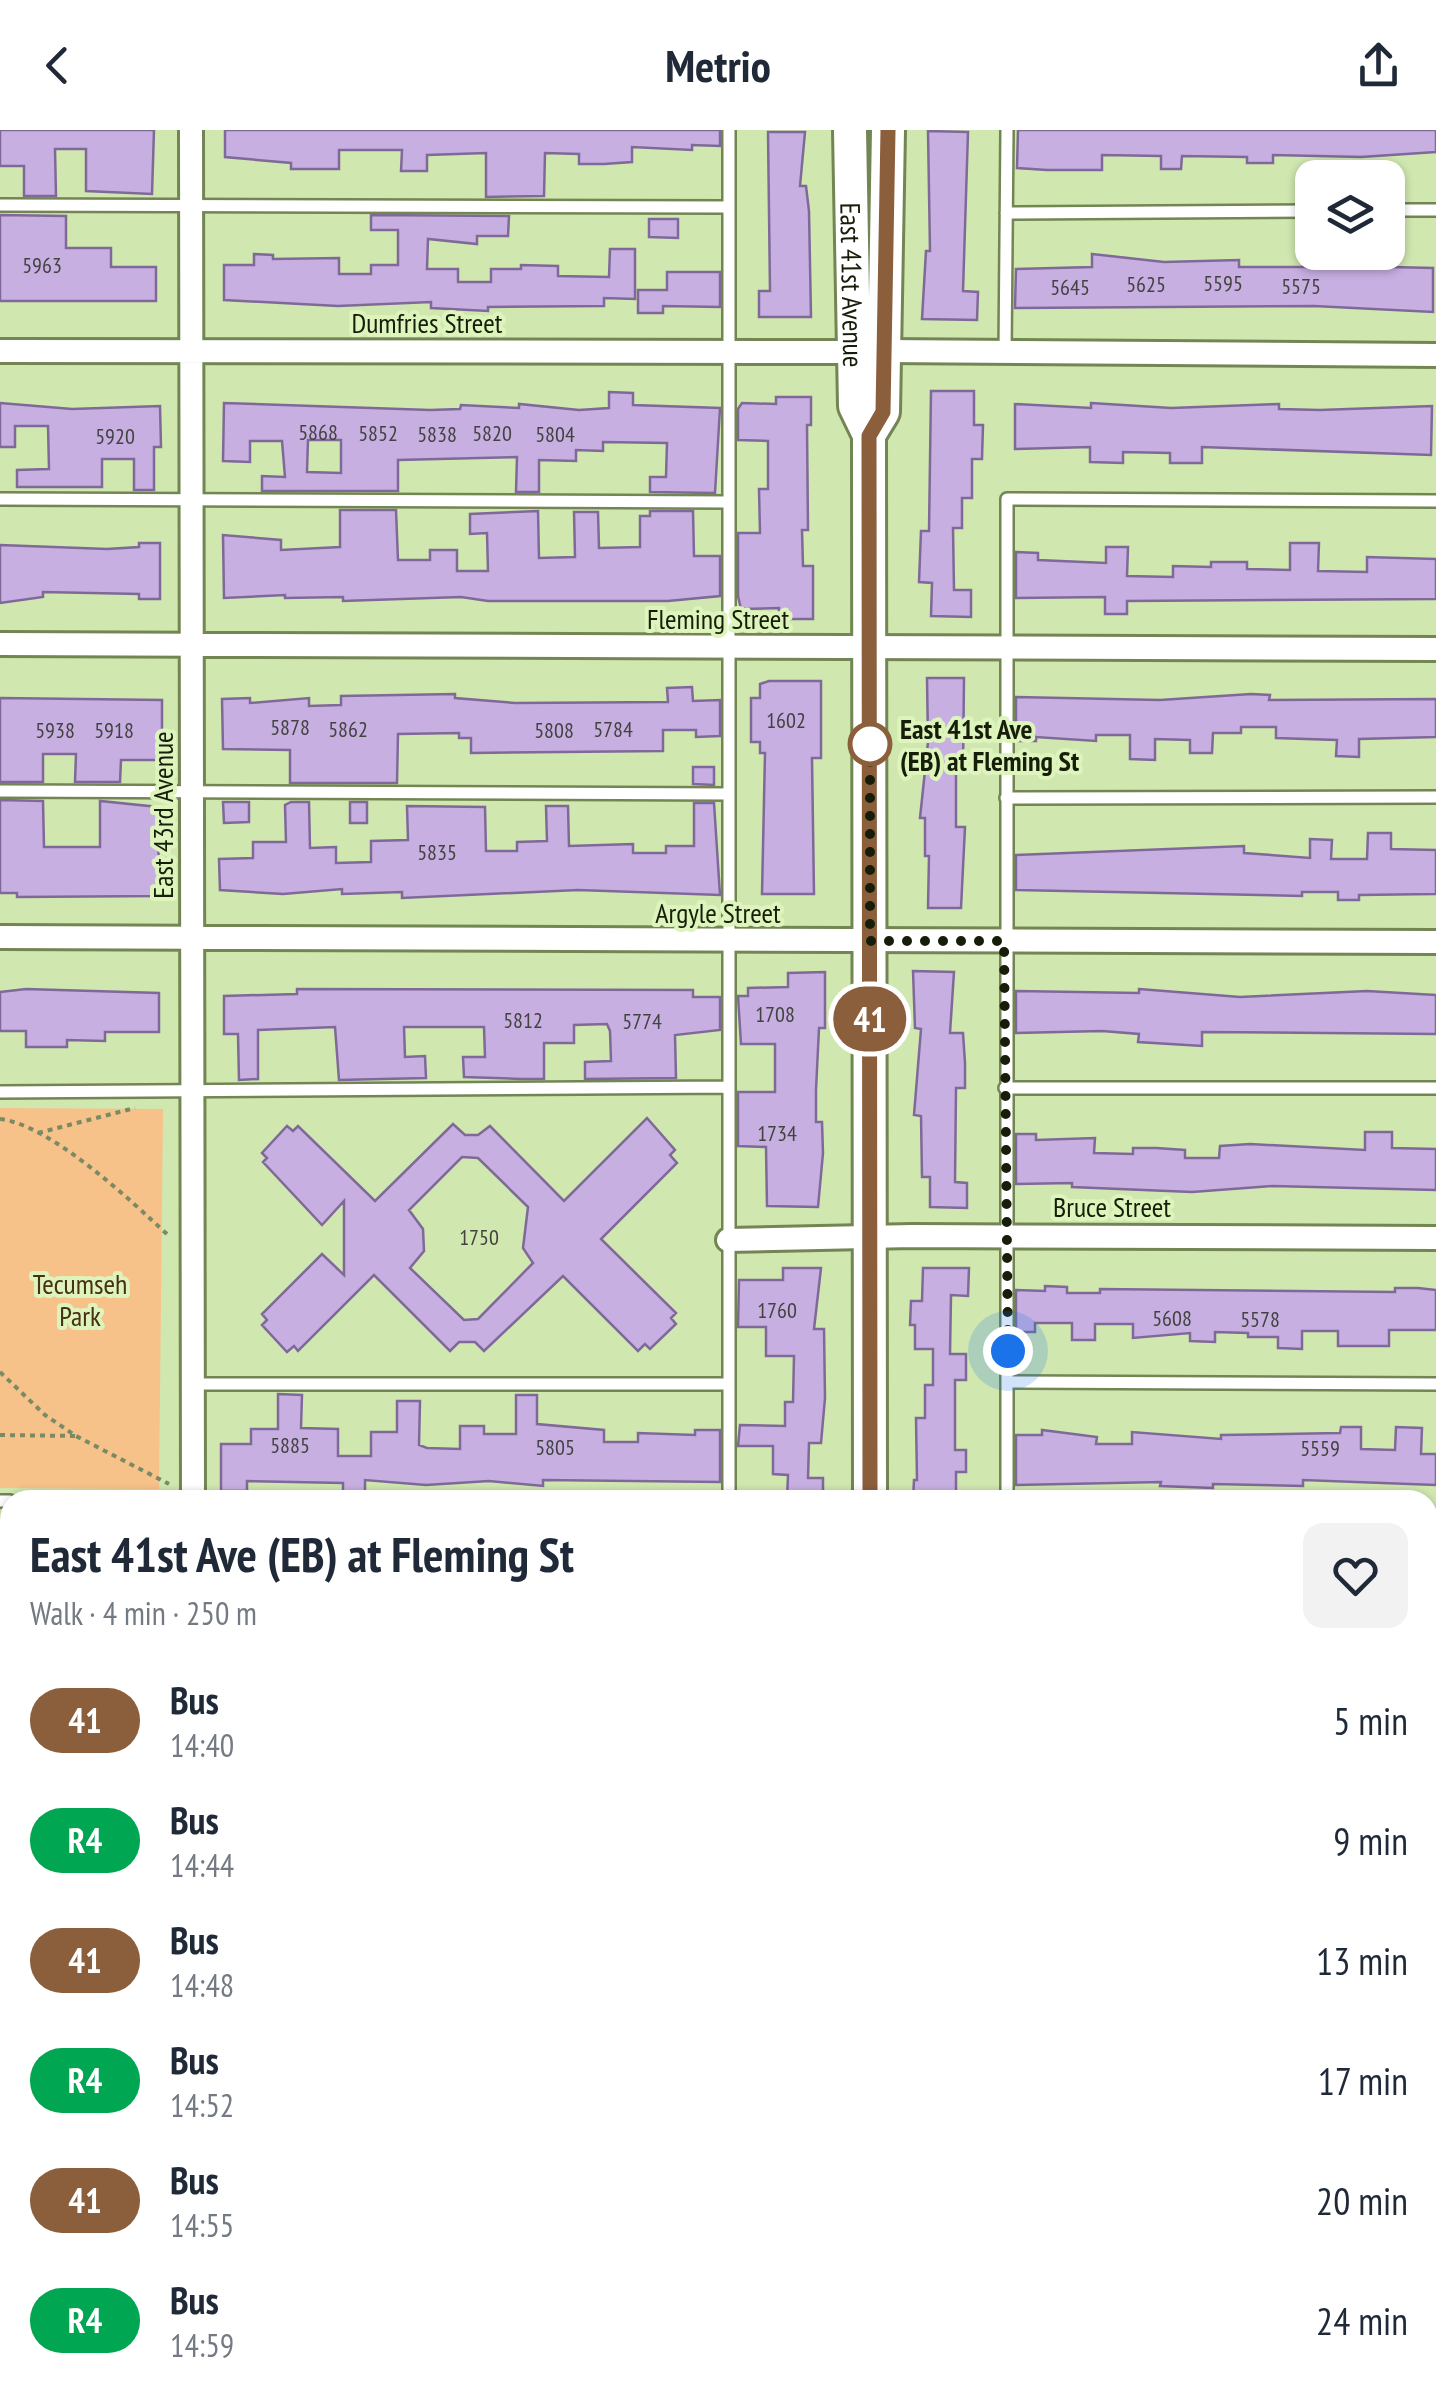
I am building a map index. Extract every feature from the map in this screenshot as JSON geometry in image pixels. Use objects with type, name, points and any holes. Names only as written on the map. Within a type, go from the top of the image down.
[{"type":"main road","name":"East 41st Avenue","points":[[850,130],[869,351]]},
{"type":"main road","name":"East 41st Avenue","points":[[870,1490],[869,436],[855,406],[869,351],[888,130]]},
{"type":"street","name":"East 43rd Avenue","points":[[191,130],[193,1490]]},
{"type":"street","name":"Dumfries Street","points":[[0,351],[1436,355]]},
{"type":"street","name":"Fleming Street","points":[[0,644],[1436,650]]},
{"type":"street","name":"Argyle Street","points":[[0,938],[1436,942]]},
{"type":"street","name":"Bruce Street","points":[[728,1240],[1006,1236],[1436,1238]]},
{"type":"lane","points":[[729,130],[729,1490]]},
{"type":"lane","points":[[1006,354],[1007,130]]},
{"type":"lane","points":[[0,205],[728,207]]},
{"type":"lane","points":[[1405,210],[1436,210]]},
{"type":"lane","points":[[1006,213],[1295,211]]},
{"type":"lane","points":[[0,499],[728,502]]},
{"type":"lane","points":[[1007,1490],[1004,941],[1007,499],[1436,501]]},
{"type":"lane","points":[[0,791],[729,794]]},
{"type":"lane","points":[[1006,798],[1436,797]]},
{"type":"lane","points":[[0,1092],[728,1087]]},
{"type":"lane","points":[[1005,1088],[1436,1088]]},
{"type":"lane","points":[[1008,1382],[1436,1384]]},
{"type":"lane","points":[[193,1384],[729,1384]]},
{"type":"path","points":[[37,1133],[85,1118],[159,1103],[168,1091]]},
{"type":"path","points":[[0,1119],[37,1133],[131,1200],[168,1235]]},
{"type":"path","points":[[0,1372],[45,1415],[76,1436],[170,1484]]},
{"type":"path","points":[[0,1435],[76,1436]]},
{"type":"green space","name":"Tecumseh Park","points":[[0,1108],[163,1109],[159,1489],[0,1488]]},
{"type":"building","points":[[0,130],[154,130],[152,194],[86,191],[86,149],[55,149],[56,196],[24,196],[24,166],[0,166]]},
{"type":"building","points":[[225,130],[720,130],[720,146],[692,145],[692,150],[632,147],[632,162],[604,164],[579,164],[579,154],[545,153],[544,196],[486,197],[486,153],[427,155],[427,171],[401,171],[402,150],[339,150],[339,169],[291,169],[291,163],[225,157]]},
{"type":"building","points":[[1018,130],[1436,130],[1436,152],[1361,157],[1273,155],[1273,163],[1247,163],[1247,157],[1182,156],[1181,169],[1161,169],[1161,156],[1102,155],[1102,170],[1047,170],[1017,168]]},
{"type":"building","points":[[928,131],[968,132],[963,291],[978,292],[977,320],[922,319],[926,251],[930,251]]},
{"type":"building","points":[[768,132],[805,132],[800,186],[806,186],[809,211],[811,317],[759,317],[759,291],[770,291]]},
{"type":"building","points":[[0,215],[66,216],[66,248],[111,248],[111,267],[156,267],[156,301],[0,301]]},
{"type":"building","points":[[371,215],[509,216],[508,236],[477,236],[477,244],[428,239],[427,269],[458,269],[458,282],[491,282],[491,269],[521,269],[521,265],[558,266],[558,276],[609,277],[610,249],[635,249],[635,299],[604,298],[604,306],[488,307],[488,311],[431,308],[431,302],[338,306],[224,300],[224,265],[254,265],[254,254],[273,255],[273,259],[339,258],[339,274],[371,274],[371,265],[398,265],[398,230],[371,230]]},
{"type":"building","points":[[649,219],[678,219],[678,238],[649,237]]},
{"type":"building","points":[[1092,254],[1164,262],[1239,260],[1239,267],[1295,270],[1433,268],[1433,312],[1314,306],[1015,308],[1016,269],[1092,267]]},
{"type":"building","points":[[667,272],[720,272],[720,307],[663,306],[663,313],[638,313],[638,290],[667,290]]},
{"type":"building","points":[[931,391],[974,391],[974,425],[983,425],[982,459],[972,459],[972,498],[962,498],[962,528],[953,528],[954,590],[971,590],[971,617],[931,616],[932,583],[919,582],[921,531],[929,531]]},
{"type":"building","points":[[609,392],[633,393],[633,405],[720,408],[715,493],[650,492],[650,477],[666,477],[667,443],[603,442],[603,451],[576,450],[576,461],[539,460],[539,492],[516,492],[517,457],[398,460],[398,491],[262,491],[262,476],[285,477],[282,441],[250,441],[250,462],[223,461],[224,403],[430,410],[460,409],[461,405],[519,408],[519,404],[579,410],[609,408]],"holes":[[[308,440],[341,440],[341,473],[307,472]]]},
{"type":"building","points":[[776,397],[811,397],[811,425],[807,425],[808,530],[802,530],[803,566],[813,566],[813,619],[779,619],[779,608],[741,609],[738,596],[738,533],[760,533],[759,489],[768,489],[768,441],[738,440],[738,409],[742,403],[776,404]]},
{"type":"building","points":[[0,403],[72,409],[160,406],[161,447],[154,447],[154,490],[134,490],[134,459],[102,459],[102,487],[17,487],[17,470],[49,469],[48,426],[15,426],[15,447],[0,447]]},
{"type":"building","points":[[1091,403],[1171,408],[1279,404],[1279,409],[1320,410],[1432,406],[1431,455],[1202,447],[1202,463],[1170,463],[1170,453],[1123,452],[1123,463],[1090,462],[1090,447],[1015,449],[1015,404],[1091,408]]},
{"type":"building","points":[[340,510],[396,510],[398,560],[430,560],[430,550],[457,550],[457,571],[488,571],[487,533],[470,534],[470,514],[538,511],[539,558],[575,557],[574,512],[598,512],[599,548],[640,547],[640,516],[650,516],[650,511],[693,511],[694,556],[720,556],[720,596],[668,601],[488,601],[461,597],[343,601],[343,597],[285,595],[224,598],[223,535],[281,540],[281,550],[340,547]]},
{"type":"building","points":[[139,543],[160,543],[160,599],[139,599],[139,594],[43,592],[43,597],[0,603],[0,545],[107,549],[139,547]]},
{"type":"building","points":[[1290,543],[1319,543],[1318,571],[1367,572],[1367,557],[1436,559],[1436,599],[1127,601],[1127,614],[1105,614],[1105,597],[1016,598],[1016,552],[1038,553],[1038,560],[1106,563],[1106,547],[1128,547],[1127,576],[1173,577],[1173,566],[1211,567],[1211,562],[1247,562],[1247,569],[1290,570]]},
{"type":"building","points":[[927,678],[964,678],[963,772],[956,772],[956,827],[965,827],[961,908],[928,908],[929,856],[925,856],[925,818],[920,818],[928,742]]},
{"type":"building","points":[[821,681],[821,758],[812,758],[814,894],[762,894],[765,753],[760,753],[760,742],[751,742],[751,698],[760,698],[760,684]]},
{"type":"building","points":[[692,687],[693,701],[720,700],[720,736],[696,737],[696,730],[663,730],[663,751],[471,753],[471,738],[459,738],[459,733],[398,734],[397,783],[290,783],[290,750],[223,749],[222,699],[250,698],[250,703],[309,698],[309,706],[341,705],[341,696],[455,694],[455,698],[515,703],[668,702],[667,688]]},
{"type":"building","points":[[1270,695],[1269,700],[1436,699],[1436,737],[1359,739],[1359,757],[1336,756],[1337,740],[1276,738],[1276,727],[1241,727],[1241,733],[1213,733],[1212,753],[1190,753],[1190,740],[1155,739],[1155,760],[1130,759],[1130,735],[1096,735],[1096,741],[1036,737],[1036,741],[1016,741],[1016,697],[1160,700]]},
{"type":"building","points":[[0,698],[162,700],[162,760],[121,760],[120,782],[75,782],[76,754],[43,754],[43,782],[0,782]]},
{"type":"building","points":[[693,767],[714,767],[714,785],[693,784]]},
{"type":"building","points":[[0,800],[43,801],[44,847],[100,847],[100,801],[158,807],[159,896],[17,897],[17,893],[0,893]]},
{"type":"building","points":[[223,802],[249,802],[249,822],[224,823]]},
{"type":"building","points":[[309,802],[310,848],[336,847],[336,863],[371,862],[371,841],[408,840],[407,806],[485,807],[486,851],[517,851],[517,842],[547,841],[546,806],[568,806],[569,846],[633,844],[633,853],[666,853],[666,846],[694,846],[694,803],[714,803],[720,895],[578,890],[402,898],[402,892],[342,894],[342,889],[283,894],[220,890],[219,859],[253,858],[253,842],[286,842],[285,805]]},
{"type":"building","points":[[350,802],[367,802],[367,823],[350,823]]},
{"type":"building","points":[[1368,833],[1391,833],[1391,849],[1436,850],[1436,894],[1359,895],[1359,900],[1338,900],[1338,892],[1302,892],[1302,896],[1016,890],[1016,855],[1244,846],[1244,853],[1310,858],[1310,839],[1332,840],[1331,859],[1367,859]]},
{"type":"building","points":[[913,971],[954,972],[950,1033],[963,1033],[965,1063],[965,1088],[956,1088],[955,1182],[967,1183],[967,1208],[930,1207],[930,1177],[922,1177],[921,1116],[914,1115],[921,1029],[915,1028]]},
{"type":"building","points":[[825,972],[825,1028],[819,1028],[816,1090],[816,1122],[822,1122],[823,1153],[818,1207],[767,1206],[766,1147],[738,1146],[738,1092],[775,1092],[775,1044],[741,1044],[738,996],[748,996],[748,988],[788,987],[788,973]]},
{"type":"building","points":[[26,989],[159,993],[159,1032],[105,1032],[105,1041],[67,1040],[67,1047],[26,1047],[26,1031],[0,1031],[0,992]]},
{"type":"building","points":[[297,989],[693,990],[693,997],[720,997],[720,1030],[675,1035],[676,1078],[585,1079],[585,1062],[611,1061],[610,1031],[607,1024],[574,1025],[574,1043],[544,1043],[544,1079],[521,1079],[464,1077],[463,1057],[485,1057],[484,1027],[404,1027],[405,1057],[425,1056],[426,1078],[339,1080],[335,1027],[258,1030],[258,1079],[239,1080],[238,1034],[224,1034],[224,996],[297,994]]},
{"type":"building","points":[[1139,989],[1240,997],[1367,991],[1436,995],[1436,1034],[1202,1032],[1202,1046],[1138,1042],[1139,1034],[1102,1031],[1016,1033],[1016,991],[1139,993]]},
{"type":"building","points":[[647,1118],[675,1150],[670,1155],[677,1163],[601,1239],[676,1313],[671,1318],[676,1324],[650,1349],[645,1344],[638,1351],[563,1276],[484,1351],[475,1342],[459,1342],[450,1351],[374,1275],[298,1351],[294,1346],[287,1352],[262,1325],[267,1320],[262,1314],[322,1254],[344,1275],[344,1201],[322,1225],[263,1162],[267,1158],[262,1153],[287,1126],[293,1131],[298,1126],[375,1201],[453,1124],[465,1135],[478,1135],[490,1126],[564,1201]],"holes":[[[462,1157],[478,1158],[528,1207],[523,1248],[533,1263],[478,1319],[464,1320],[410,1268],[424,1251],[423,1229],[409,1210]]]},
{"type":"building","points":[[1365,1132],[1392,1132],[1392,1148],[1436,1149],[1436,1190],[1273,1186],[1192,1192],[1072,1187],[1072,1183],[1016,1184],[1016,1134],[1036,1134],[1036,1140],[1095,1138],[1094,1153],[1133,1154],[1133,1148],[1156,1148],[1185,1150],[1185,1158],[1219,1158],[1220,1146],[1250,1144],[1365,1150]]},
{"type":"building","points":[[783,1268],[821,1268],[814,1329],[824,1329],[825,1398],[821,1443],[809,1443],[808,1478],[823,1478],[823,1490],[787,1490],[788,1475],[773,1474],[773,1446],[738,1446],[740,1425],[785,1426],[785,1402],[793,1402],[794,1356],[766,1356],[766,1327],[738,1327],[739,1280],[783,1280]]},
{"type":"building","points":[[923,1268],[969,1268],[968,1296],[951,1295],[950,1354],[966,1354],[966,1380],[955,1380],[955,1450],[966,1450],[966,1472],[956,1472],[956,1490],[914,1490],[917,1480],[916,1418],[925,1418],[925,1385],[933,1385],[933,1349],[915,1349],[915,1325],[910,1325],[911,1301],[922,1301]]},
{"type":"building","points":[[1045,1286],[1067,1287],[1067,1293],[1100,1293],[1100,1289],[1436,1290],[1436,1330],[1389,1330],[1389,1346],[1338,1346],[1338,1331],[1302,1331],[1302,1349],[1278,1348],[1278,1337],[1248,1337],[1248,1333],[1215,1332],[1215,1342],[1190,1341],[1190,1333],[1133,1338],[1133,1324],[1095,1324],[1095,1340],[1072,1340],[1072,1323],[1035,1323],[1035,1332],[1016,1332],[1016,1290],[1045,1291]]},
{"type":"building","points":[[278,1394],[302,1395],[301,1428],[338,1429],[338,1456],[371,1456],[371,1432],[397,1432],[397,1401],[420,1401],[419,1445],[460,1449],[460,1426],[484,1426],[484,1434],[516,1434],[516,1395],[537,1395],[537,1424],[604,1430],[604,1442],[638,1442],[638,1433],[695,1435],[695,1430],[720,1430],[720,1482],[543,1480],[543,1486],[489,1481],[426,1485],[365,1480],[365,1490],[343,1490],[343,1483],[247,1481],[247,1490],[221,1490],[221,1444],[251,1444],[251,1429],[278,1429]]},
{"type":"building","points":[[1341,1427],[1361,1427],[1361,1449],[1395,1450],[1396,1427],[1422,1428],[1421,1454],[1436,1454],[1436,1485],[1303,1480],[1303,1486],[1213,1484],[1213,1488],[1160,1486],[1161,1482],[1016,1485],[1016,1435],[1042,1435],[1042,1430],[1097,1437],[1096,1444],[1132,1444],[1132,1432],[1221,1439],[1221,1435],[1340,1433]]},
{"type":"bus line","name":"41","points":[[870,1490],[869,436],[883,412],[888,130]]},
{"type":"place","name":"East 41st Ave (EB) at Fleming St","points":[[870,744]]},
{"type":"route","points":[[870,744],[870,941],[1004,941],[1008,1351]]}]
